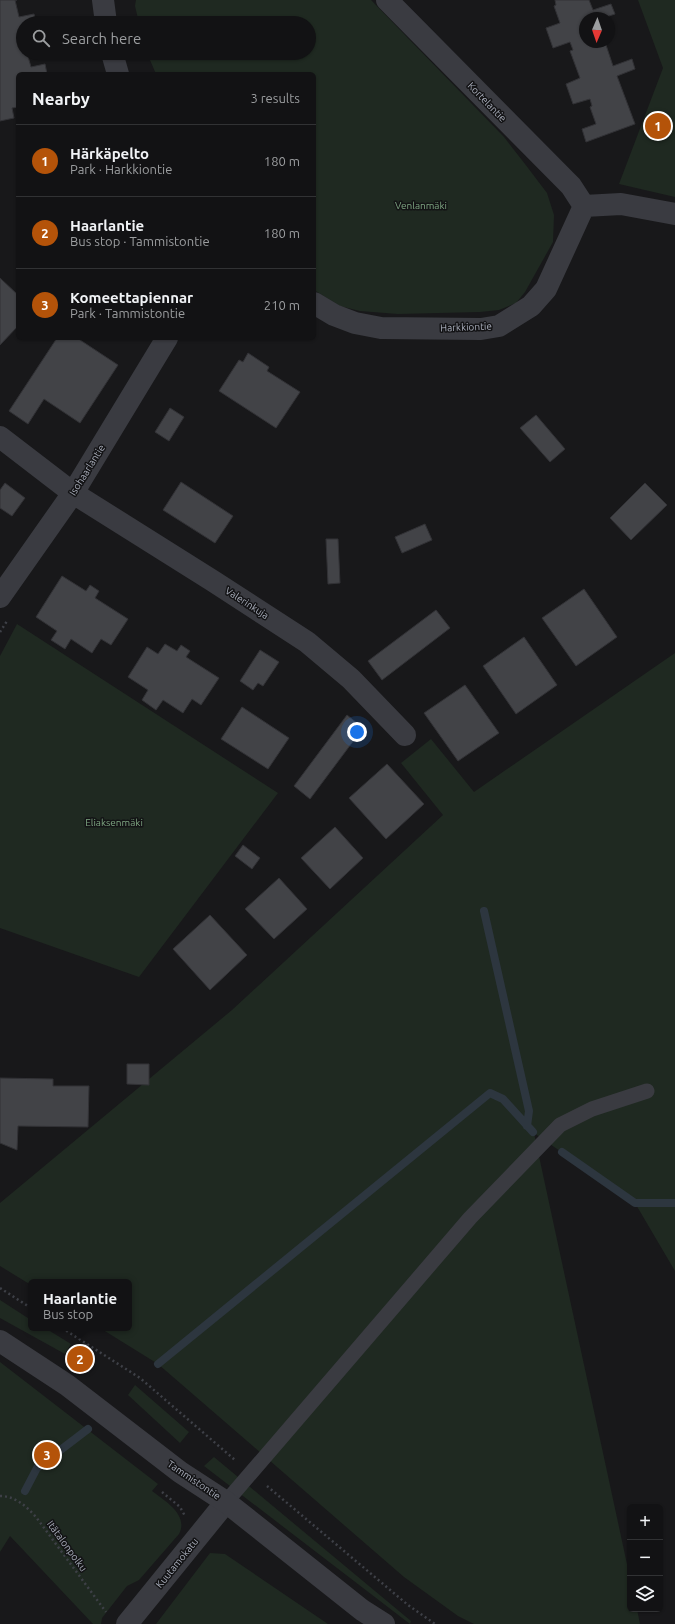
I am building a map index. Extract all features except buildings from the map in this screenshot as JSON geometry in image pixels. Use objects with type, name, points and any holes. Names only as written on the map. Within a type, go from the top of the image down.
[{"type":"street","points":[[103,0],[105,16]]},
{"type":"street","name":"Kortelantie","points":[[388,0],[570,186],[584,206]]},
{"type":"street","points":[[114,60],[117,72]]},
{"type":"street","points":[[584,206],[622,204],[675,214]]},
{"type":"street","name":"Harkkiontie","points":[[316,304],[334,315],[355,323],[381,328],[482,329],[499,326],[519,315],[531,306],[546,289],[584,206]]},
{"type":"street","name":"Isohaarlantie","points":[[0,597],[73,493],[166,340]]},
{"type":"street","name":"Valerinkuja","points":[[0,437],[73,493],[212,580],[307,642],[351,679],[405,735]]},
{"type":"street","name":"Tammistontie","points":[[0,1341],[67,1385],[180,1472],[226,1502],[362,1610],[384,1624]]},
{"type":"street","name":"Kuutamokatu","points":[[127,1624],[226,1502]]},
{"type":"lane","points":[[226,1502],[470,1218],[560,1125],[592,1109],[647,1091]]},
{"type":"path","points":[[0,1288],[28,1306]]},
{"type":"path","points":[[80,1359],[86,1344]]},
{"type":"path","points":[[162,1492],[180,1507],[185,1516]]},
{"type":"path","name":"Itätalonpolku","points":[[0,1496],[15,1499],[26,1506],[36,1517],[106,1613]]},
{"type":"green space","name":"Venlanmäki","points":[[136,0],[371,0],[504,137],[547,193],[554,215],[553,242],[525,292],[516,303],[499,310],[480,312],[398,314],[360,311],[340,306],[316,291],[316,72],[155,72],[150,60],[316,60],[316,16],[137,16],[135,6]]},
{"type":"green space","points":[[638,0],[675,0],[675,197],[619,184],[663,68]]},
{"type":"green space","name":"Eliaksenmäki","points":[[17,624],[278,793],[139,977],[0,928],[0,656]]},
{"type":"green space","points":[[675,653],[675,1271],[635,1203],[534,1133],[627,1564],[627,1612],[638,1612],[640,1624],[474,1624],[458,1616],[404,1577],[158,1364],[105,1331],[132,1331],[132,1279],[28,1279],[28,1283],[0,1266],[0,1203],[232,1010],[443,815],[401,763],[431,739],[474,792]]},
{"type":"green space","points":[[0,1300],[28,1318],[28,1331],[50,1331],[71,1344],[65,1354],[0,1318]]},
{"type":"green space","points":[[0,1362],[158,1484],[152,1491],[174,1509],[181,1521],[179,1534],[139,1580],[127,1586],[102,1618],[101,1624],[93,1624],[10,1536],[0,1552]]},
{"type":"green space","points":[[135,1385],[189,1432],[180,1443],[128,1395]]},
{"type":"green space","points":[[214,1457],[411,1621],[410,1624],[204,1466]]},
{"type":"green space","points":[[210,1553],[225,1554],[328,1624],[156,1624]]},
{"type":"waterway","points":[[484,911],[529,1111],[527,1126]]},
{"type":"waterway","points":[[158,1364],[490,1093],[503,1099],[533,1132]]},
{"type":"waterway","points":[[562,1152],[635,1203],[675,1203]]},
{"type":"waterway","points":[[25,1491],[37,1468],[88,1429]]},
{"type":"place","name":"Härkäpelto","points":[[658,126]]},
{"type":"place","name":"Haarlantie","points":[[80,1359]]},
{"type":"place","name":"Komeettapiennar","points":[[47,1455]]}]
